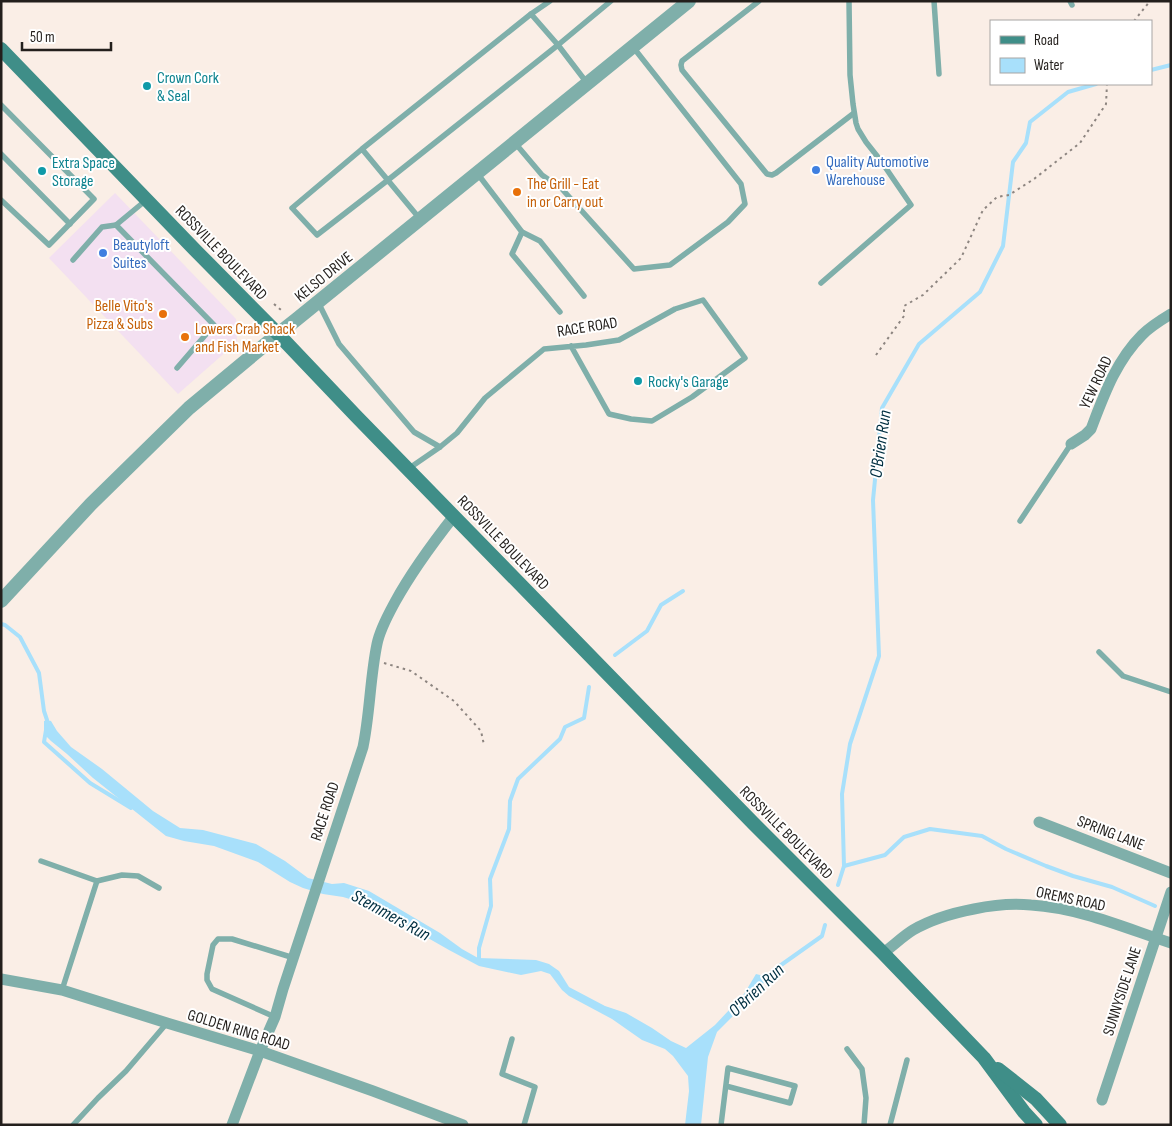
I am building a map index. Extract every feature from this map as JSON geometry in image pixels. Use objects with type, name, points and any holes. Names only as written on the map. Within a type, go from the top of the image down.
[{"type":"main road","name":"ROSSVILLE BOULEVARD","points":[[1,49],[408,469],[984,1058],[1036,1099],[1060,1125]]},
{"type":"main road","name":"ROSSVILLE BOULEVARD","points":[[984,1058],[1024,1112],[1036,1125]]},
{"type":"street","name":"KELSO DRIVE","points":[[1,601],[91,504],[189,408],[689,1]]},
{"type":"street","name":"YEW ROAD","points":[[1071,444],[1091,429],[1110,380],[1127,352],[1144,333],[1171,314]]},
{"type":"street","name":"RACE ROAD","points":[[232,1125],[275,1017],[363,747],[368,726],[377,643],[384,621],[402,588],[433,542],[454,516]]},
{"type":"street","name":"SPRING LANE","points":[[1039,822],[1171,873]]},
{"type":"street","name":"SUNNYSIDE LANE","points":[[1102,1100],[1171,892]]},
{"type":"street","name":"OREMS ROAD","points":[[883,954],[912,930],[933,920],[958,912],[1008,904],[1031,904],[1056,908],[1088,916],[1171,944]]},
{"type":"street","name":"GOLDEN RING ROAD","points":[[1,979],[62,990],[260,1051],[463,1125]]},
{"type":"lane","points":[[550,1],[531,14],[362,149],[292,208],[317,235],[611,1]]},
{"type":"lane","points":[[759,1],[682,61],[681,65],[682,70],[768,174],[776,173],[854,113]]},
{"type":"lane","points":[[821,283],[911,205],[858,129],[854,113],[850,75],[849,1]]},
{"type":"lane","points":[[934,1],[939,74]]},
{"type":"lane","points":[[531,14],[588,84]]},
{"type":"lane","points":[[515,143],[542,175],[562,188],[634,268],[670,265],[728,222],[745,204],[741,184],[633,47]]},
{"type":"lane","points":[[1,105],[94,199],[49,245],[1,200]]},
{"type":"lane","points":[[362,149],[420,219]]},
{"type":"lane","points":[[1,154],[70,224]]},
{"type":"lane","points":[[477,173],[522,232],[540,241],[584,296]]},
{"type":"lane","points":[[73,260],[102,227],[116,225],[147,199]]},
{"type":"lane","points":[[116,225],[214,325],[177,368]]},
{"type":"lane","points":[[522,232],[512,254],[560,312]]},
{"type":"lane","name":"RACE ROAD","points":[[408,469],[457,433],[485,398],[544,349],[619,340],[675,309],[703,300],[745,358],[692,397],[652,421],[609,414],[571,346]]},
{"type":"lane","points":[[318,302],[339,344],[414,432],[440,447]]},
{"type":"lane","points":[[1020,521],[1071,444]]},
{"type":"lane","points":[[1099,652],[1123,676],[1171,692]]},
{"type":"lane","points":[[41,861],[97,881],[122,875],[138,876],[159,888]]},
{"type":"lane","points":[[62,990],[97,881]]},
{"type":"lane","points":[[275,1017],[212,989],[207,980],[207,974],[213,945],[218,939],[232,938],[294,958]]},
{"type":"lane","points":[[73,1125],[126,1071],[167,1023]]},
{"type":"lane","points":[[512,1039],[502,1074],[535,1087],[524,1125]]},
{"type":"lane","points":[[846,1049],[862,1069],[866,1098],[864,1125]]},
{"type":"lane","points":[[890,1125],[907,1060]]},
{"type":"lane","points":[[721,1125],[728,1068],[795,1086],[790,1103],[726,1086]]},
{"type":"path","points":[[1135,20],[1150,1]]},
{"type":"path","points":[[876,355],[904,316],[904,306],[923,295],[961,258],[983,210],[997,197],[1009,195],[1034,179],[1080,143],[1106,104],[1107,85]]},
{"type":"path","points":[[274,304],[281,310]]},
{"type":"path","points":[[375,660],[411,670],[454,701],[481,731],[484,745]]},
{"type":"shaded area","points":[[115,193],[236,319],[237,342],[178,394],[49,258]]},
{"type":"water","points":[[44,721],[51,721],[71,747],[102,769],[153,811],[180,828],[203,830],[256,844],[285,861],[308,878],[332,884],[344,883],[369,891],[478,958],[536,960],[549,964],[559,971],[569,987],[605,1006],[626,1013],[671,1041],[686,1048],[715,1025],[744,994],[756,974],[764,977],[758,991],[717,1032],[708,1057],[701,1125],[685,1125],[689,1091],[688,1076],[673,1056],[665,1049],[642,1040],[612,1019],[569,996],[550,974],[541,971],[521,975],[479,966],[370,905],[303,888],[258,862],[214,846],[166,836],[93,778],[51,741],[44,734]]},
{"type":"waterway","name":"O'Brien Run","points":[[1152,70],[1171,65]]},
{"type":"waterway","name":"O'Brien Run","points":[[838,885],[844,866],[842,794],[850,744],[879,656],[873,500],[882,408],[919,344],[980,292],[1003,246],[1013,162],[1026,143],[1030,122],[1068,92],[1092,85]]},
{"type":"waterway","points":[[615,655],[647,631],[661,605],[683,591]]},
{"type":"waterway","name":"Stemmers Run","points":[[1,624],[20,637],[39,673],[47,724]]},
{"type":"waterway","points":[[479,962],[479,948],[491,906],[490,879],[509,829],[510,801],[518,779],[560,739],[565,727],[584,718],[589,687]]},
{"type":"waterway","name":"Stemmers Run","points":[[46,730],[44,742],[90,783],[131,808]]},
{"type":"waterway","points":[[844,866],[885,855],[904,837],[930,829],[982,836],[1006,849],[1046,866],[1112,887],[1155,906]]},
{"type":"waterway","name":"O'Brien Run","points":[[759,985],[774,970],[822,936],[825,925]]},
{"type":"place","name":"Crown Cork & Seal","points":[[147,86]]},
{"type":"place","name":"Quality Automotive Warehouse","points":[[816,170]]},
{"type":"place","name":"Extra Space Storage","points":[[42,171]]},
{"type":"place","name":"The Grill - Eat in or Carry out","points":[[517,192]]},
{"type":"place","name":"Beautyloft Suites","points":[[103,253]]},
{"type":"place","name":"Belle Vito's Pizza & Subs","points":[[163,314]]},
{"type":"place","name":"Lowers Crab Shack and Fish Market","points":[[185,337]]},
{"type":"place","name":"Rocky's Garage","points":[[638,381]]}]
